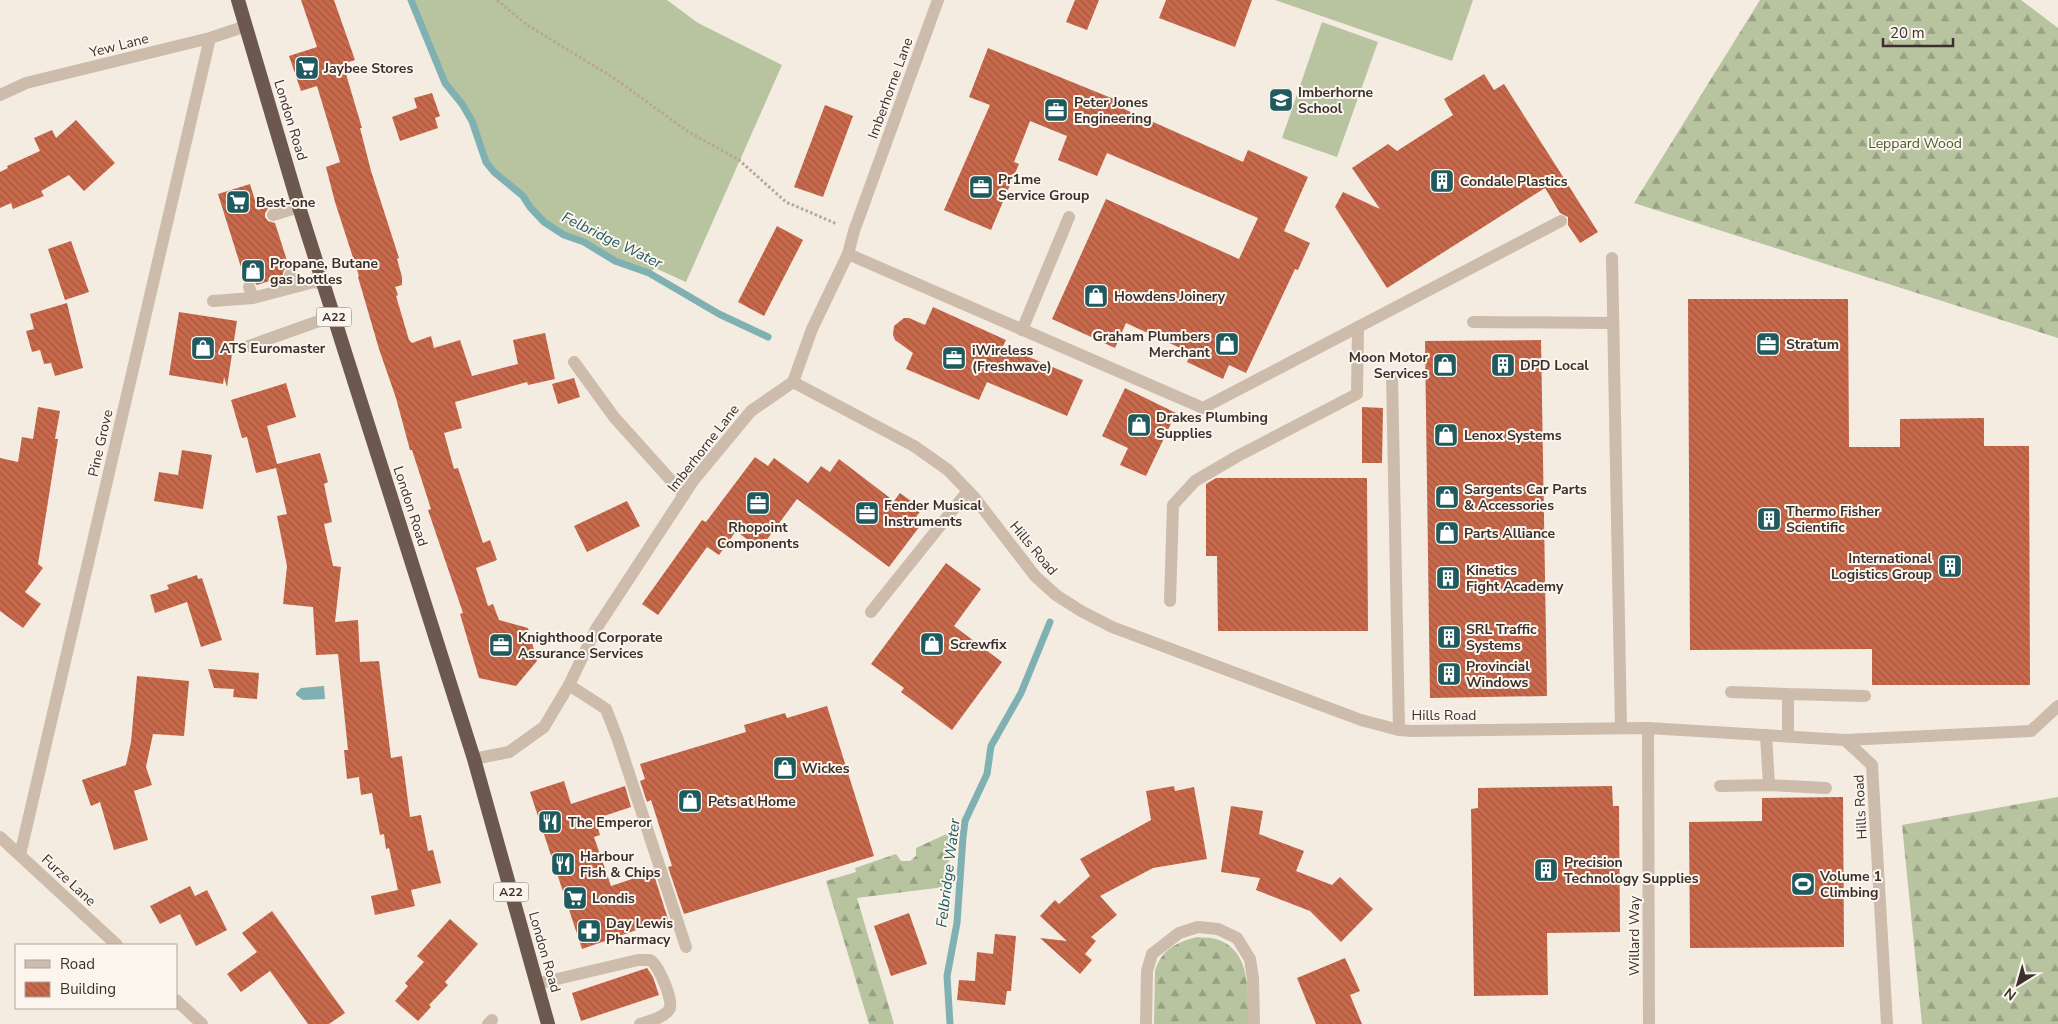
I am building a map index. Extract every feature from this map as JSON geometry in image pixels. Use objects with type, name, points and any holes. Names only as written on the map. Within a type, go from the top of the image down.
[{"type":"highway","name":"London Road","points":[[238,0],[299,207],[474,759],[548,1024]]},
{"type":"street","name":"Imberhorne Lane","points":[[474,759],[509,752],[544,727],[569,685],[596,629],[684,495],[751,411],[793,382],[812,329],[848,254],[854,231],[938,0]]},
{"type":"street","name":"Yew Lane","points":[[0,95],[26,83],[210,38],[246,26]]},
{"type":"street","name":"Pine Grove","points":[[20,856],[210,38]]},
{"type":"street","points":[[273,215],[299,207]]},
{"type":"street","points":[[1022,330],[1069,217]]},
{"type":"street","points":[[848,254],[1203,408],[1561,221]]},
{"type":"street","points":[[1612,258],[1621,728]]},
{"type":"street","points":[[290,275],[293,287]]},
{"type":"street","points":[[213,301],[273,286],[293,287],[314,282],[324,284]]},
{"type":"street","points":[[249,346],[333,316]]},
{"type":"street","points":[[1473,322],[1613,323]]},
{"type":"street","points":[[1170,600],[1173,505],[1196,481],[1236,457],[1357,394],[1358,327]]},
{"type":"street","points":[[574,362],[614,417],[684,495]]},
{"type":"street","points":[[1392,375],[1399,730]]},
{"type":"street","name":"Hills Road","points":[[793,382],[914,446],[948,470],[968,490],[1035,576],[1056,595],[1081,611],[1112,627],[1361,720],[1412,732],[1648,728],[1845,740],[1872,765],[1887,1024]]},
{"type":"street","points":[[871,612],[968,490]]},
{"type":"street","points":[[569,685],[606,710],[618,740],[686,946]]},
{"type":"street","points":[[1731,692],[1866,696]]},
{"type":"street","points":[[1788,694],[1788,736]]},
{"type":"street","points":[[1845,740],[2031,731],[2058,706]]},
{"type":"street","name":"Willard Way","points":[[1648,728],[1649,1024]]},
{"type":"street","points":[[1766,735],[1769,785]]},
{"type":"street","points":[[1720,786],[1769,785],[1826,788]]},
{"type":"street","name":"Furze Lane","points":[[0,836],[116,944]]},
{"type":"street","points":[[1146,1024],[1147,971],[1152,954],[1179,933],[1198,927],[1218,929],[1237,938],[1250,959],[1253,979],[1254,1024]]},
{"type":"street","points":[[536,984],[638,960],[650,960],[657,967],[671,1006],[661,1016],[640,1024]]},
{"type":"street","points":[[178,1002],[202,1024]]},
{"type":"path","points":[[497,0],[527,24],[614,78],[687,131],[740,160],[786,202],[854,231]]},
{"type":"green space","points":[[411,0],[667,0],[698,23],[782,65],[686,282],[655,268],[649,273],[615,261],[584,242],[564,235],[544,222],[523,196],[494,172],[486,162],[471,121],[462,104],[445,83]]},
{"type":"green space","points":[[1275,0],[1473,0],[1452,61]]},
{"type":"green space","name":"Leppard Wood","points":[[1760,0],[2021,0],[2058,28],[2058,338],[1634,203]]},
{"type":"green space","points":[[1322,22],[1378,42],[1337,157],[1282,138]]},
{"type":"green space","points":[[2058,797],[2058,1024],[1922,1024],[1902,825]]},
{"type":"green space","points":[[953,831],[951,858],[947,864],[944,887],[857,898],[894,1024],[869,1024],[826,881],[856,872],[855,868],[896,854],[901,861],[910,861],[916,856],[916,848]]},
{"type":"green space","points":[[1197,937],[1216,939],[1228,945],[1242,963],[1246,974],[1248,1024],[1154,1024],[1155,971],[1158,964],[1171,948],[1183,941]]},
{"type":"water","points":[[324,686],[325,699],[303,700],[296,695],[301,688]]},
{"type":"building","points":[[301,0],[334,0],[355,60],[343,64],[362,128],[360,128],[371,171],[399,258],[397,259],[402,277],[402,285],[395,287],[398,295],[396,296],[409,340],[412,343],[431,336],[434,348],[460,340],[472,376],[518,364],[513,340],[545,333],[555,379],[528,385],[527,382],[455,402],[462,428],[444,433],[454,469],[458,468],[483,543],[490,540],[497,560],[476,568],[488,606],[493,604],[499,620],[528,628],[537,661],[516,686],[479,678],[460,614],[463,613],[428,510],[431,509],[412,450],[410,450],[396,398],[379,349],[359,276],[335,202],[326,167],[340,162],[317,86],[301,91],[289,56],[317,47]]},
{"type":"building","points":[[1075,0],[1099,0],[1087,30],[1066,22]]},
{"type":"building","points":[[1166,0],[1252,0],[1235,47],[1159,18]]},
{"type":"building","points":[[988,48],[1126,104],[1124,109],[1243,162],[1248,150],[1308,177],[1284,231],[1310,243],[1298,270],[1295,269],[1246,373],[1229,365],[1223,379],[1187,362],[1191,353],[1126,323],[1115,348],[1052,319],[1106,199],[1239,259],[1258,218],[1107,153],[1097,176],[1058,160],[1067,136],[1030,121],[1014,162],[1019,164],[991,230],[944,210],[990,105],[969,97]]},
{"type":"building","name":"Condale Plastics","points":[[1484,74],[1494,90],[1504,84],[1598,232],[1580,243],[1568,225],[1568,217],[1560,213],[1545,188],[1387,288],[1335,207],[1343,192],[1380,209],[1352,168],[1388,144],[1397,151],[1453,115],[1444,99]]},
{"type":"building","points":[[432,93],[440,116],[435,118],[438,128],[400,141],[392,117],[417,108],[414,98]]},
{"type":"building","points":[[825,105],[853,116],[823,197],[794,187]]},
{"type":"building","points":[[76,120],[115,163],[84,191],[69,175],[41,191],[44,196],[13,209],[11,203],[0,208],[0,172],[8,168],[7,166],[40,151],[34,138],[52,130],[56,138]]},
{"type":"building","points":[[250,184],[258,210],[270,206],[265,213],[265,217],[268,221],[275,223],[289,267],[284,270],[282,277],[257,285],[251,279],[245,280],[218,194]]},
{"type":"building","points":[[777,226],[803,240],[764,316],[738,302]]},
{"type":"building","points":[[71,241],[89,292],[65,300],[48,249]]},
{"type":"building","points":[[1688,299],[1848,299],[1849,447],[1900,447],[1900,419],[1984,418],[1984,446],[2029,446],[2030,685],[1872,685],[1872,649],[1690,650]]},
{"type":"building","points":[[67,303],[83,368],[55,376],[51,363],[44,364],[40,350],[32,352],[26,331],[34,329],[30,314]]},
{"type":"building","name":"iWireless (Freshwave)","points":[[933,307],[1006,340],[1003,346],[1083,380],[1067,416],[987,382],[979,400],[906,369],[913,353],[895,340],[893,335],[894,326],[904,318],[909,318],[925,325]]},
{"type":"building","name":"ATS Euromaster","points":[[179,312],[237,321],[227,387],[224,377],[223,384],[169,375]]},
{"type":"building","points":[[1541,340],[1547,696],[1430,698],[1425,341]]},
{"type":"building","points":[[574,378],[580,397],[558,404],[552,384]]},
{"type":"building","points":[[286,383],[296,417],[267,426],[277,464],[320,453],[328,482],[324,484],[332,522],[324,524],[333,566],[341,567],[335,622],[358,620],[360,662],[379,661],[391,758],[402,756],[410,817],[421,815],[428,851],[433,850],[441,883],[411,890],[415,906],[375,915],[371,896],[398,890],[389,848],[386,849],[384,834],[380,835],[372,793],[361,795],[359,777],[347,779],[344,750],[348,750],[338,654],[316,655],[313,607],[283,604],[287,566],[277,516],[287,514],[276,468],[256,473],[247,437],[242,438],[231,400]]},
{"type":"building","name":"Drakes Plumbing Supplies","points":[[1125,388],[1176,413],[1146,476],[1120,465],[1128,448],[1102,436]]},
{"type":"building","points":[[38,407],[60,411],[55,439],[58,439],[38,564],[43,568],[25,592],[41,604],[23,628],[0,611],[0,458],[18,462],[22,437],[33,439]]},
{"type":"building","points":[[1362,407],[1383,408],[1382,463],[1362,463]]},
{"type":"building","points":[[182,450],[212,455],[203,509],[154,501],[159,472],[178,475]]},
{"type":"building","points":[[755,457],[768,466],[774,458],[808,483],[821,466],[830,472],[839,459],[894,501],[900,493],[922,509],[916,517],[923,522],[889,567],[797,499],[760,549],[736,531],[719,555],[707,547],[658,615],[642,604],[702,520],[706,522]]},
{"type":"building","points":[[1216,478],[1367,478],[1368,631],[1218,631],[1217,556],[1206,556],[1206,484]]},
{"type":"building","points":[[627,501],[640,526],[587,552],[574,526]]},
{"type":"building","name":"Screwfix","points":[[946,563],[981,589],[954,626],[1002,662],[952,730],[901,692],[904,688],[871,664]]},
{"type":"building","points":[[197,575],[198,579],[202,578],[222,640],[201,647],[187,602],[155,613],[150,595],[169,589],[167,585]]},
{"type":"building","points":[[208,669],[259,673],[257,699],[233,697],[234,689],[214,688]]},
{"type":"building","points":[[137,676],[189,681],[184,736],[153,734],[146,767],[152,785],[134,791],[148,840],[114,850],[100,802],[91,806],[82,780],[126,765],[131,742]]},
{"type":"building","points":[[827,706],[874,856],[684,914],[668,867],[672,866],[651,800],[647,802],[640,781],[645,779],[640,764],[746,732],[744,725],[785,713],[787,718]]},
{"type":"building","points":[[564,781],[571,804],[625,786],[631,807],[595,819],[600,835],[594,837],[611,886],[653,872],[668,919],[582,949],[530,792]]},
{"type":"building","points":[[1174,786],[1175,791],[1194,787],[1207,859],[1153,868],[1100,896],[1117,915],[1091,937],[1096,941],[1085,954],[1092,960],[1080,974],[1040,938],[1067,941],[1040,916],[1055,900],[1059,904],[1090,876],[1080,859],[1151,820],[1146,791]]},
{"type":"building","name":"Precision Technology Supplies","points":[[1612,786],[1613,806],[1619,806],[1620,932],[1547,933],[1548,995],[1474,996],[1471,809],[1478,808],[1478,788]]},
{"type":"building","points":[[1843,797],[1844,947],[1690,948],[1689,822],[1762,821],[1762,798]]},
{"type":"building","points":[[1231,806],[1263,811],[1259,834],[1304,851],[1296,871],[1332,885],[1340,877],[1373,909],[1341,942],[1310,911],[1256,890],[1260,878],[1221,872]]},
{"type":"building","points":[[190,886],[195,896],[207,890],[227,930],[196,946],[180,914],[160,924],[150,906]]},
{"type":"building","points":[[272,911],[345,1013],[329,1024],[308,1024],[270,971],[241,992],[227,974],[257,952],[242,933]]},
{"type":"building","points":[[909,913],[927,964],[891,976],[874,926]]},
{"type":"building","points":[[450,919],[478,944],[445,982],[448,985],[429,1005],[431,1007],[418,1021],[395,1001],[408,986],[405,983],[424,962],[417,956]]},
{"type":"building","points":[[995,934],[1016,936],[1011,991],[1007,991],[1005,1005],[957,1000],[959,980],[975,981],[977,952],[993,954]]},
{"type":"building","points":[[1345,958],[1360,991],[1350,995],[1362,1024],[1316,1024],[1297,978]]},
{"type":"building","points":[[647,968],[653,977],[659,995],[581,1021],[572,993]]},
{"type":"waterway","name":"Felbridge Water","points":[[411,0],[445,83],[462,104],[472,121],[486,162],[494,172],[523,196],[544,222],[564,235],[584,242],[615,261],[649,273],[719,314],[768,337]]},
{"type":"waterway","name":"Felbridge Water","points":[[950,1024],[947,976],[957,923],[965,821],[987,774],[991,746],[1021,693],[1050,622]]},
{"type":"place","name":"Jaybee Stores","points":[[307,68]]},
{"type":"place","name":"Imberhorne School","points":[[1281,100]]},
{"type":"place","name":"Peter Jones Engineering","points":[[1056,110]]},
{"type":"place","name":"Condale Plastics","points":[[1442,181]]},
{"type":"place","name":"Pr1me Service Group","points":[[981,187]]},
{"type":"place","name":"Best-one","points":[[238,202]]},
{"type":"place","name":"Propane, Butane gas bottles","points":[[253,271]]},
{"type":"place","name":"Howdens Joinery","points":[[1096,296]]},
{"type":"place","name":"Graham Plumbers Merchant","points":[[1227,344]]},
{"type":"place","name":"Stratum","points":[[1768,344]]},
{"type":"place","name":"ATS Euromaster","points":[[203,348]]},
{"type":"place","name":"iWireless (Freshwave)","points":[[954,358]]},
{"type":"place","name":"Moon Motor Services","points":[[1445,365]]},
{"type":"place","name":"DPD Local","points":[[1503,365]]},
{"type":"place","name":"Drakes Plumbing Supplies","points":[[1139,425]]},
{"type":"place","name":"Lenox Systems","points":[[1446,435]]},
{"type":"place","name":"Sargents Car Parts & Accessories","points":[[1447,497]]},
{"type":"place","name":"Rhopoint Components","points":[[758,503]]},
{"type":"place","name":"Fender Musical Instruments","points":[[867,513]]},
{"type":"place","name":"Thermo Fisher Scientific","points":[[1769,519]]},
{"type":"place","name":"Parts Alliance","points":[[1447,533]]},
{"type":"place","name":"International Logistics Group","points":[[1950,566]]},
{"type":"place","name":"Kinetics Fight Academy","points":[[1448,578]]},
{"type":"place","name":"SRL Traffic Systems","points":[[1449,637]]},
{"type":"place","name":"Screwfix","points":[[932,644]]},
{"type":"place","name":"Knighthood Corporate Assurance Services","points":[[501,645]]},
{"type":"place","name":"Provincial Windows","points":[[1449,674]]},
{"type":"place","name":"Wickes","points":[[785,768]]},
{"type":"place","name":"Pets at Home","points":[[690,801]]},
{"type":"place","name":"The Emperor","points":[[550,822]]},
{"type":"place","name":"Harbour Fish & Chips","points":[[563,864]]},
{"type":"place","name":"Precision Technology Supplies","points":[[1546,870]]},
{"type":"place","name":"Volume 1 Climbing","points":[[1803,884]]},
{"type":"place","name":"Londis","points":[[575,898]]},
{"type":"place","name":"Day Lewis Pharmacy","points":[[589,931]]}]
